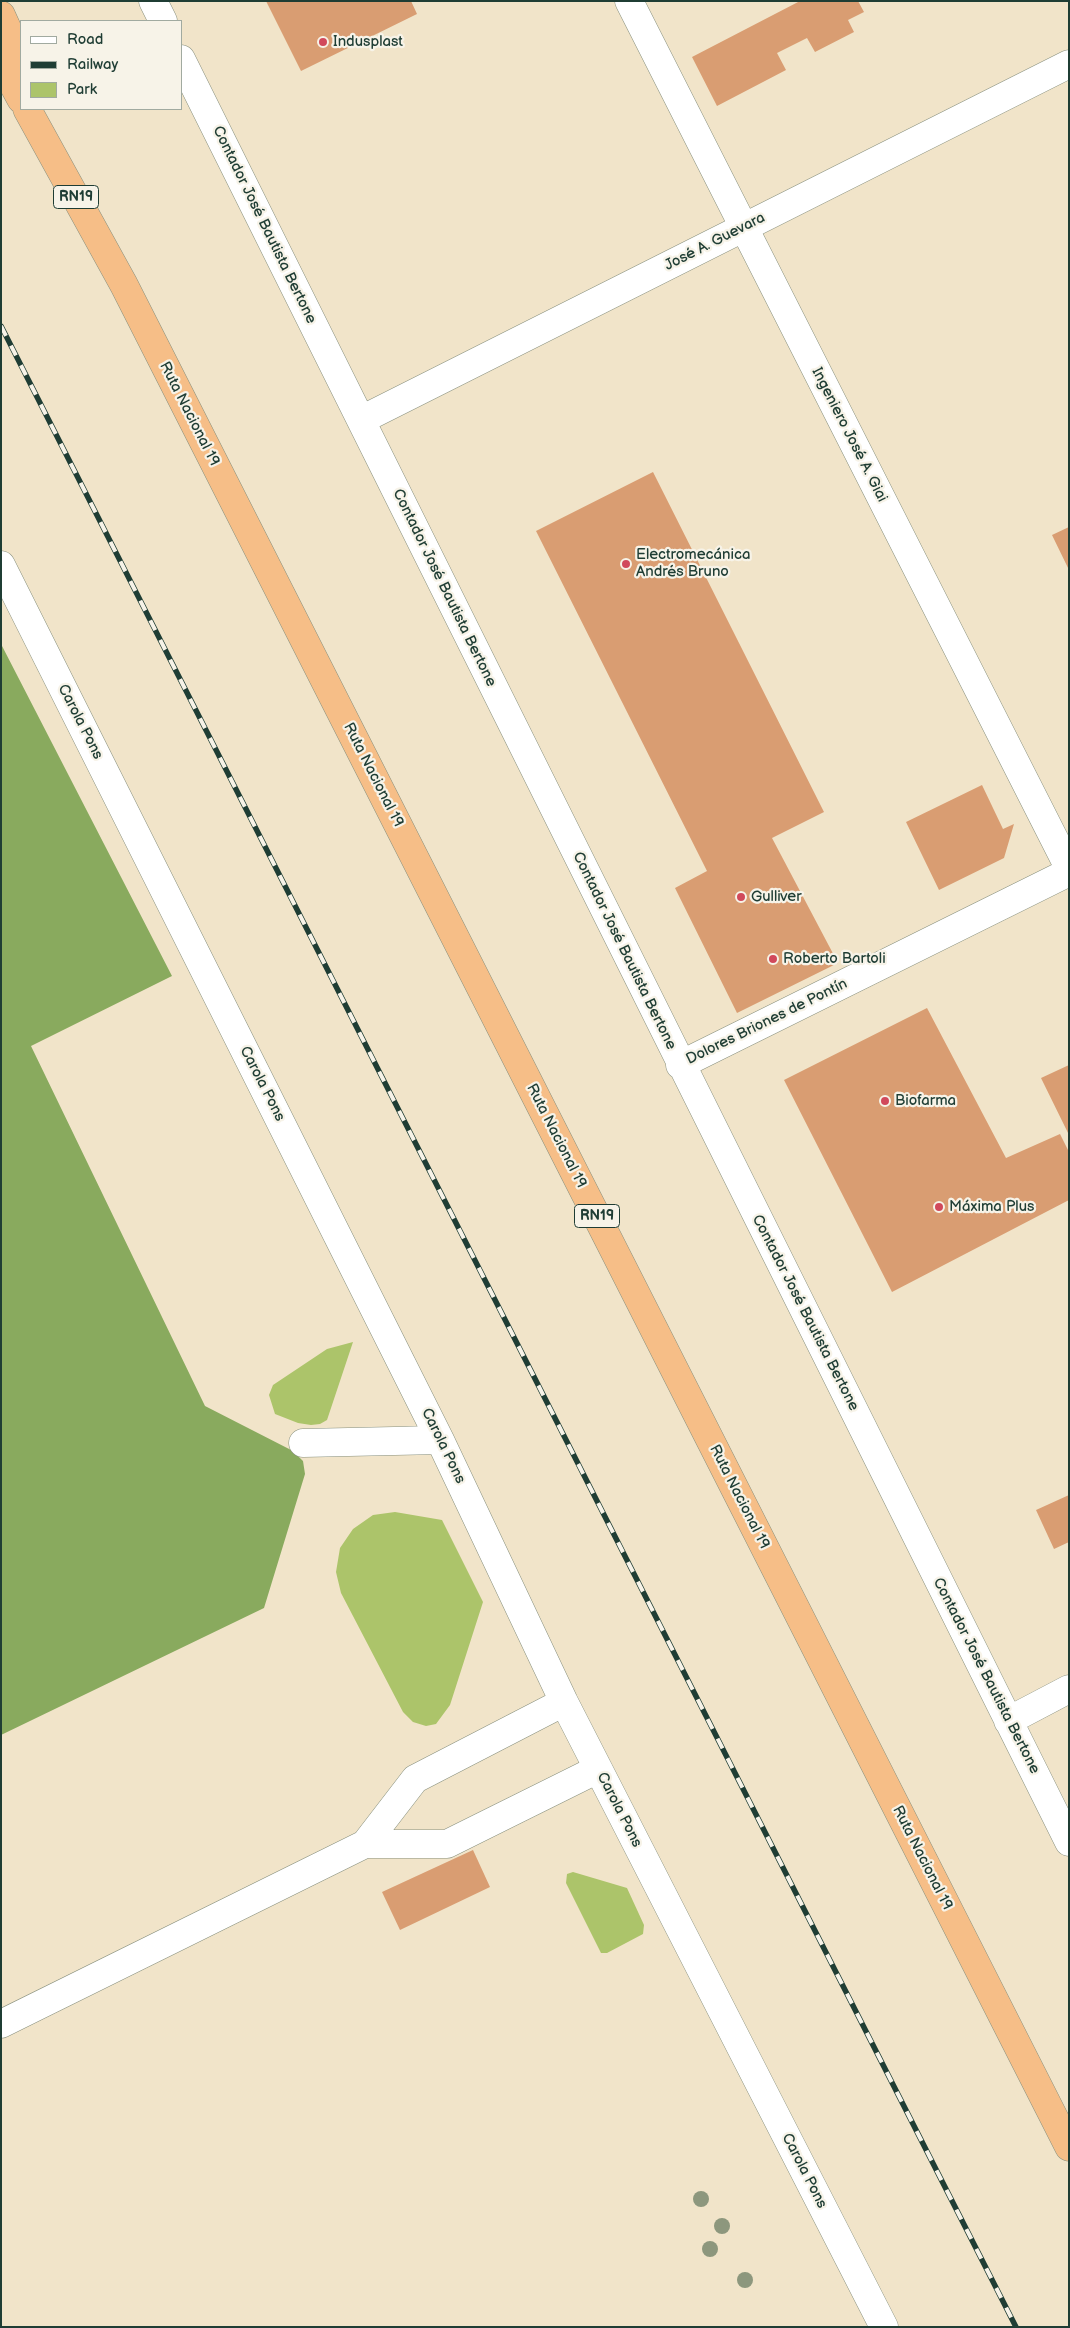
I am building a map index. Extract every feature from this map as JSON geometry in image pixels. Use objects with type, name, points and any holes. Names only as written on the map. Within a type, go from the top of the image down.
[{"type":"highway","points":[[1,15],[20,57]]},
{"type":"highway","points":[[1,62],[20,96]]},
{"type":"highway","name":"Ruta Nacional 19","points":[[28,110],[124,285],[1069,2148]]},
{"type":"highway","name":"Ruta Nacional 19","points":[[44,110],[124,285]]},
{"type":"street","points":[[153,1],[162,20]]},
{"type":"street","name":"Ingeniero José A. Giai","points":[[629,1],[1069,868]]},
{"type":"street","name":"Contador José Bautista Bertone","points":[[182,61],[680,1065],[1069,1842]]},
{"type":"street","name":"José A. Guevara","points":[[361,420],[1069,64]]},
{"type":"street","name":"Carola Pons","points":[[1,565],[440,1440],[564,1702],[884,2327]]},
{"type":"street","name":"Dolores Briones de Pontín","points":[[680,1065],[1069,872]]},
{"type":"street","points":[[303,1443],[440,1440]]},
{"type":"street","points":[[1008,1721],[1069,1689]]},
{"type":"street","points":[[1,2024],[365,1844],[415,1779],[564,1702]]},
{"type":"street","points":[[365,1844],[447,1844],[598,1769]]},
{"type":"green space","points":[[1,644],[172,976],[31,1046],[205,1406],[293,1451],[303,1461],[305,1474],[264,1608],[1,1735]]},
{"type":"green space","points":[[353,1342],[327,1420],[320,1424],[311,1425],[298,1423],[275,1414],[269,1395],[273,1385],[327,1349]]},
{"type":"green space","points":[[395,1512],[442,1520],[483,1602],[450,1705],[436,1724],[426,1726],[413,1722],[403,1712],[341,1593],[336,1572],[340,1548],[353,1529],[373,1515]]},
{"type":"green space","points":[[573,1872],[627,1888],[644,1925],[643,1934],[607,1953],[601,1953],[566,1883],[567,1874]]},
{"type":"building","name":"Indusplast","points":[[266,1],[411,1],[417,14],[301,71]]},
{"type":"building","points":[[800,1],[858,1],[864,12],[848,20],[854,32],[815,52],[807,38],[777,53],[786,70],[717,106],[692,57]]},
{"type":"building","points":[[653,472],[824,812],[772,838],[838,963],[737,1013],[675,888],[707,871],[536,531]]},
{"type":"building","points":[[1069,527],[1069,570],[1052,535]]},
{"type":"building","points":[[982,785],[1003,829],[1014,824],[1004,858],[939,890],[906,822]]},
{"type":"building","points":[[927,1008],[1006,1158],[1060,1134],[1069,1152],[1069,1200],[892,1292],[784,1080]]},
{"type":"building","points":[[1069,1065],[1069,1135],[1041,1078]]},
{"type":"building","points":[[1069,1495],[1069,1542],[1054,1549],[1036,1510]]},
{"type":"building","points":[[473,1850],[490,1887],[400,1930],[382,1892]]},
{"type":"railway","points":[[1,326],[1016,2327]]},
{"type":"place","name":"Indusplast","points":[[323,42]]},
{"type":"place","name":"Electromecánica Andrés Bruno","points":[[626,564]]},
{"type":"place","name":"Gulliver","points":[[741,897]]},
{"type":"place","name":"Roberto Bartoli","points":[[773,959]]},
{"type":"place","name":"Biofarma","points":[[885,1101]]},
{"type":"place","name":"Máxima Plus","points":[[939,1207]]}]
